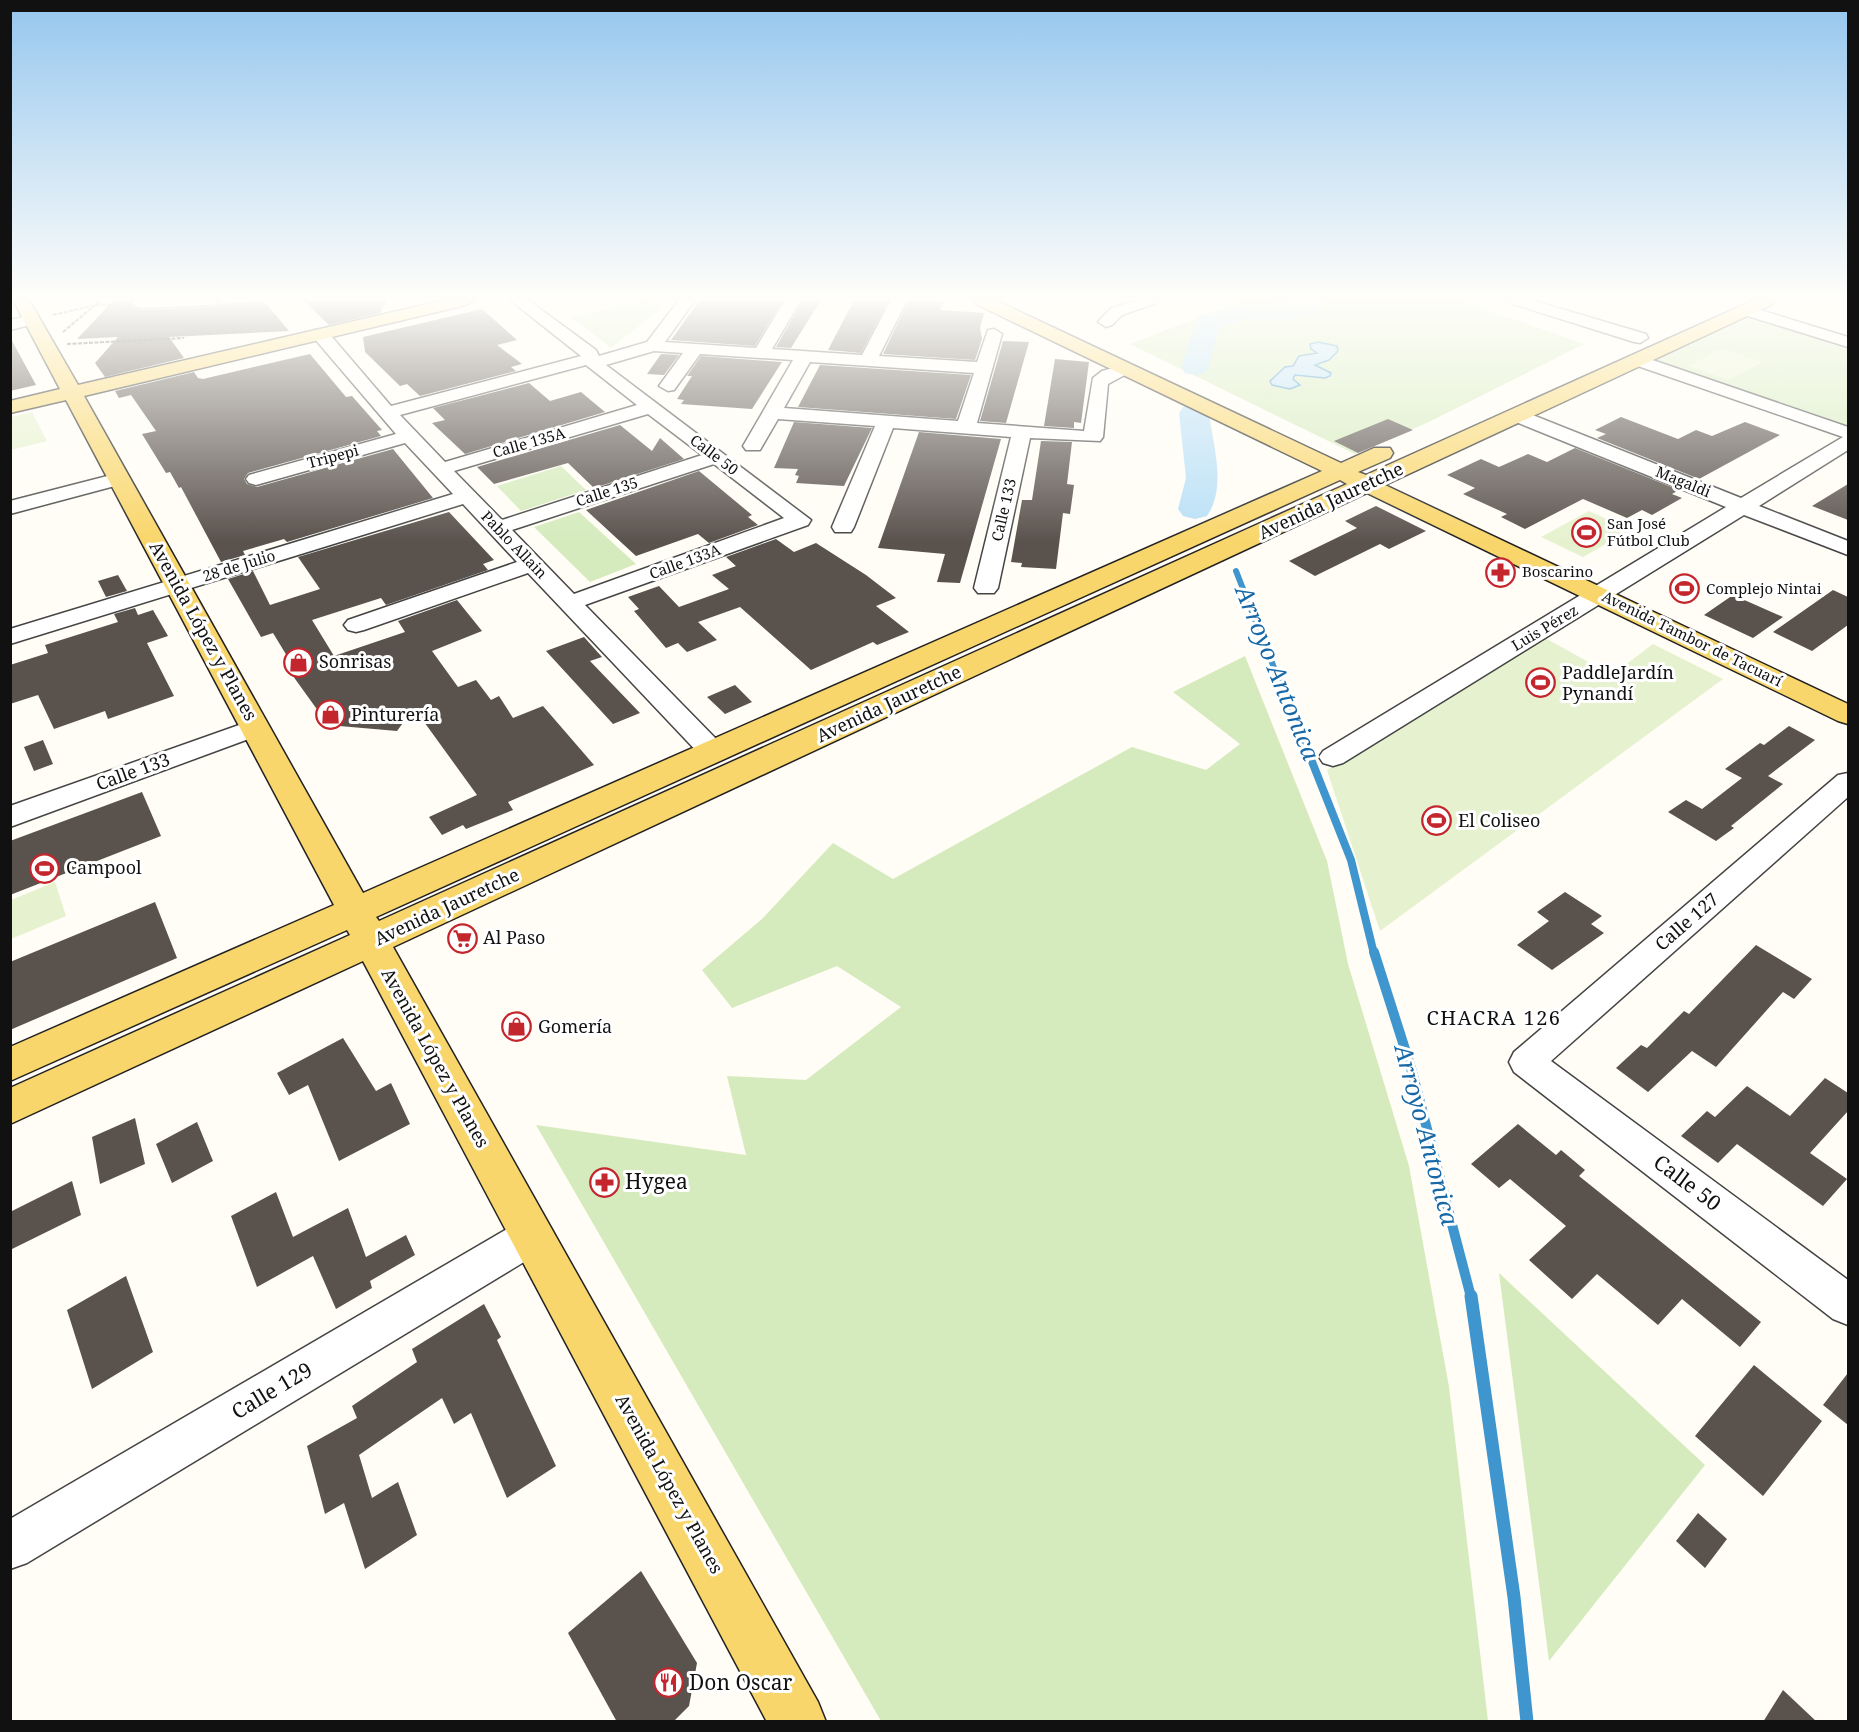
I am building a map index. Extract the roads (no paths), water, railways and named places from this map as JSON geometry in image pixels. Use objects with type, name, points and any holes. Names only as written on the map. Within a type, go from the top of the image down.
[{"type":"main road","name":"Avenida López y Planes","points":[[66,381],[533,1235],[786,1716]]},
{"type":"main road","points":[[10,407],[120,381]]},
{"type":"main road","name":"Avenida Tambor de Tacuarí","points":[[1152,381],[1848,715]]},
{"type":"main road","name":"Avenida Jauretche","points":[[10,1107],[364,926],[713,752],[1342,471],[1562,381]]},
{"type":"main road","name":"Avenida Jauretche","points":[[10,1065],[364,926],[1369,484],[1518,416],[1582,381]]},
{"type":"street","name":"Pablo Allain","points":[[360,381],[387,413],[713,752]]},
{"type":"street","points":[[387,413],[513,381]]},
{"type":"street","name":"Calle 50","points":[[617,381],[800,520]]},
{"type":"street","points":[[668,386],[672,381]]},
{"type":"street","points":[[753,446],[790,381]]},
{"type":"street","points":[[966,427],[980,381]]},
{"type":"street","points":[[772,413],[1093,437],[1101,381]]},
{"type":"street","points":[[1718,381],[1848,433]]},
{"type":"street","name":"Calle 135A","points":[[441,469],[651,407]]},
{"type":"street","name":"Magaldi","points":[[1518,416],[1848,549]]},
{"type":"street","points":[[843,527],[886,422]]},
{"type":"street","name":"Calle 133","points":[[986,588],[1022,432]]},
{"type":"street","name":"Tripepi","points":[[256,479],[409,436]]},
{"type":"street","name":"Luis Pérez","points":[[1333,757],[1848,442]]},
{"type":"street","name":"Calle 135","points":[[498,528],[716,457]]},
{"type":"street","points":[[10,508],[119,479]]},
{"type":"street","name":"28 de Julio","points":[[10,637],[467,496]]},
{"type":"street","name":"Calle 133A","points":[[570,603],[800,520]]},
{"type":"street","points":[[356,626],[532,564]]},
{"type":"street","name":"Calle 133","points":[[10,817],[256,727]]},
{"type":"street","name":"Calle 127","points":[[1526,1062],[1848,782]]},
{"type":"street","name":"Calle 50","points":[[1526,1062],[1848,1305]]},
{"type":"street","name":"Calle 129","points":[[10,1546],[533,1235]]},
{"type":"water","points":[[1270,381],[1295,381],[1300,385],[1290,389],[1272,385]]},
{"type":"waterway","name":"Arroyo Antonica","points":[[1194,413],[1202,478],[1195,509]]},
{"type":"waterway","name":"Arroyo Antonica","points":[[1236,571],[1280,683]]},
{"type":"waterway","name":"Arroyo Antonica","points":[[1280,681],[1351,860],[1374,954]]},
{"type":"waterway","name":"Arroyo Antonica","points":[[1374,952],[1411,1068],[1471,1297]]},
{"type":"waterway","name":"Arroyo Antonica","points":[[1471,1296],[1514,1597],[1527,1722]]},
{"type":"place","name":"San José Fútbol Club","points":[[1586,533]]},
{"type":"place","name":"Boscarino","points":[[1501,572]]},
{"type":"place","name":"Complejo Nintai","points":[[1685,589]]},
{"type":"place","name":"Sonrisas","points":[[298,662]]},
{"type":"place","name":"PaddleJardín Pynandí","points":[[1541,683]]},
{"type":"place","name":"Pinturería","points":[[330,715]]},
{"type":"place","name":"El Coliseo","points":[[1437,821]]},
{"type":"place","name":"Campool","points":[[45,868]]},
{"type":"place","name":"Al Paso","points":[[462,938]]},
{"type":"place","name":"Gomería","points":[[517,1027]]},
{"type":"place","name":"Hygea","points":[[604,1182]]},
{"type":"place","name":"Don Oscar","points":[[668,1683]]},
{"type":"district","name":"CHACRA 126","points":[[1494,1018]]}]
